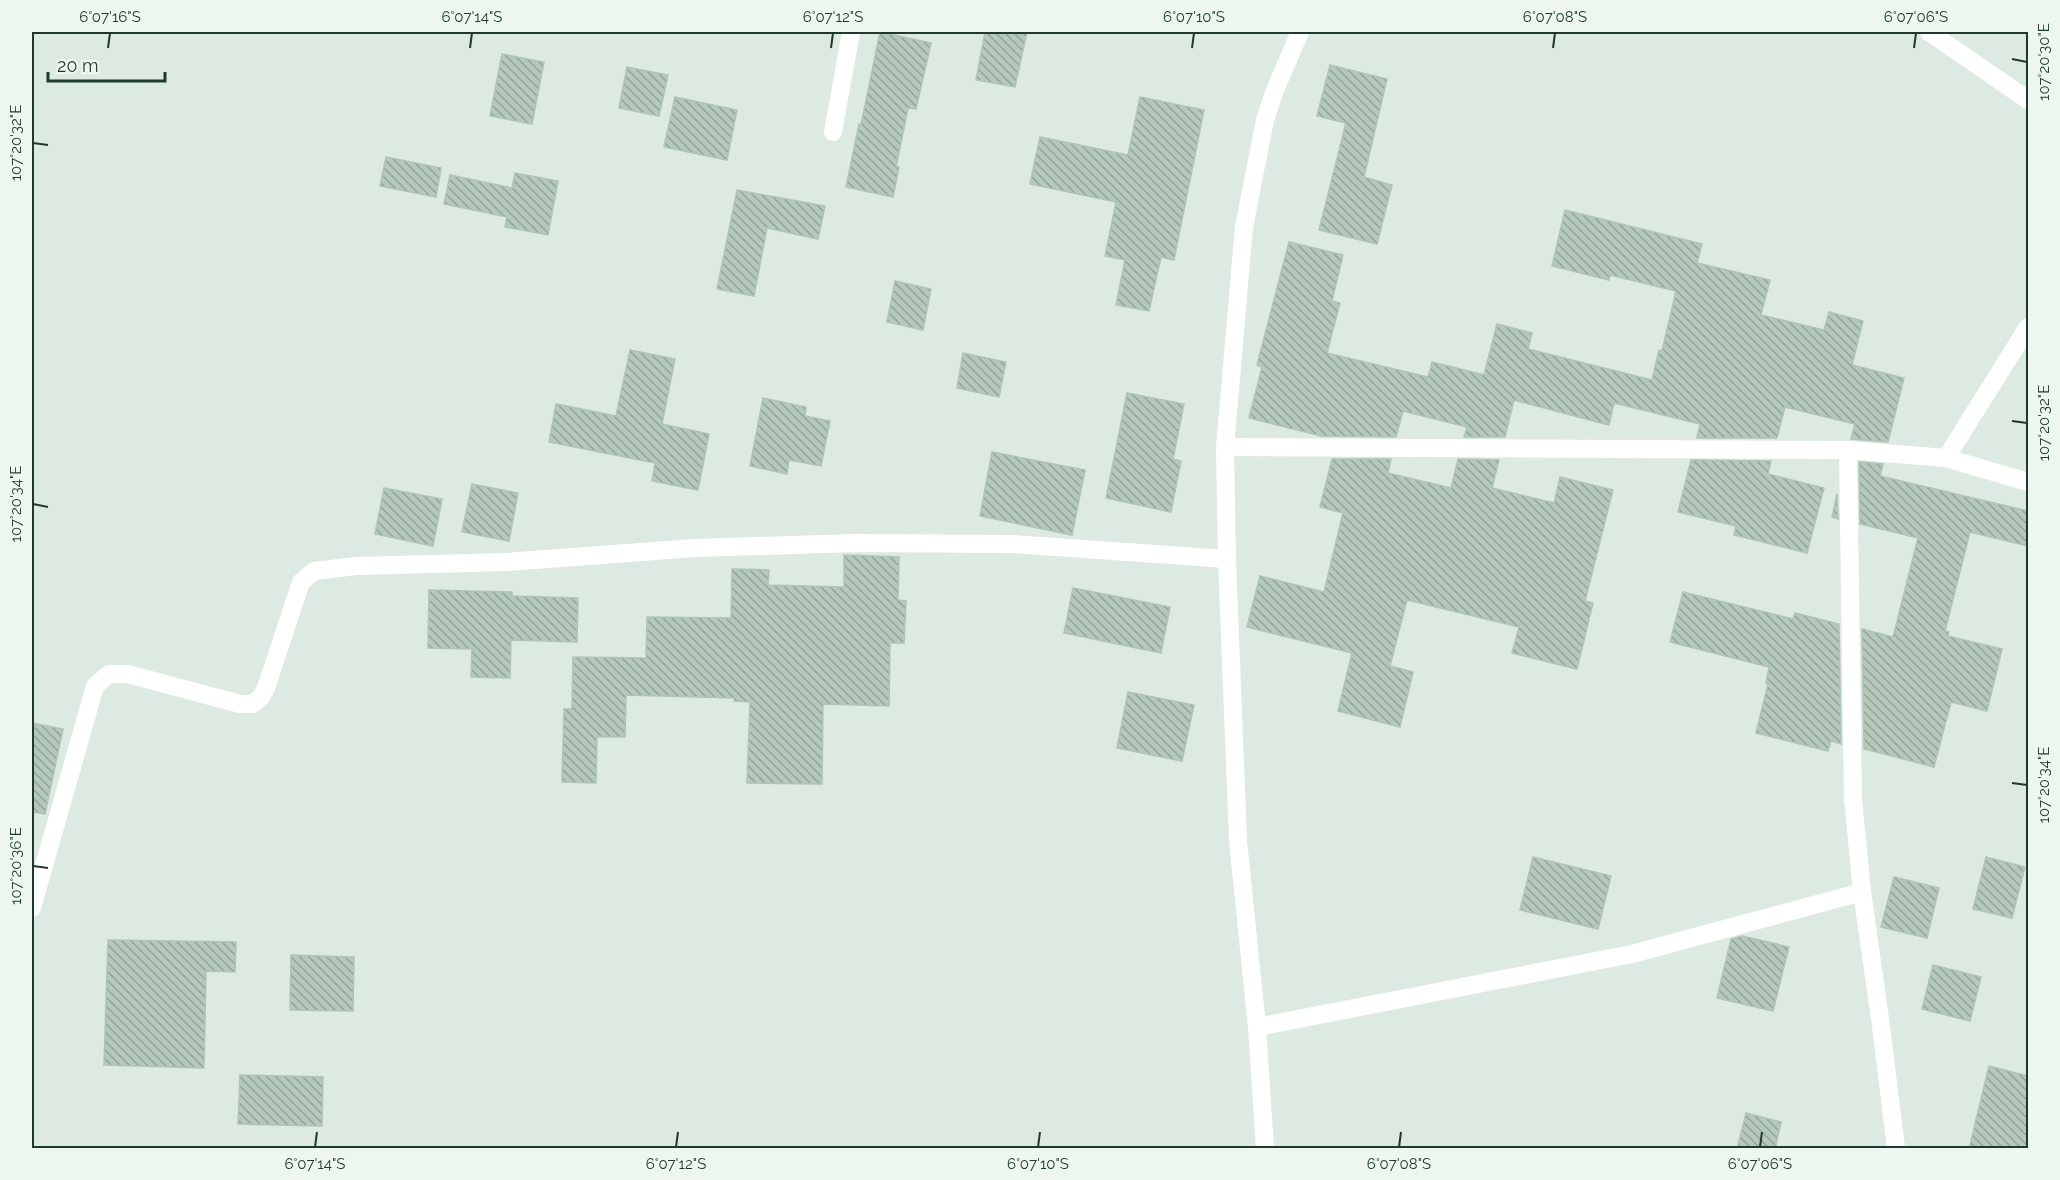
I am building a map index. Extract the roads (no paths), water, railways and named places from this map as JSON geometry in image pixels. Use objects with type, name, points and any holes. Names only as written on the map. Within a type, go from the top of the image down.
[{"type":"street","points":[[833,132],[851,32]]},
{"type":"street","points":[[1265,1149],[1257,1028],[1238,841],[1225,447],[1244,227],[1265,120],[1300,32]]},
{"type":"street","points":[[1929,32],[2028,100]]},
{"type":"street","points":[[1946,458],[2028,327]]},
{"type":"street","points":[[1225,447],[1848,450],[1946,458],[2028,482]]},
{"type":"street","points":[[1848,450],[1853,800],[1862,892],[1896,1149]]},
{"type":"street","points":[[32,908],[39,850],[95,686],[110,674],[128,674],[240,704],[253,704],[262,696],[266,688],[301,582],[314,572],[356,566],[506,562],[695,548],[855,543],[1013,544],[1227,558]]},
{"type":"street","points":[[1257,1028],[1632,954],[1862,892]]}]
